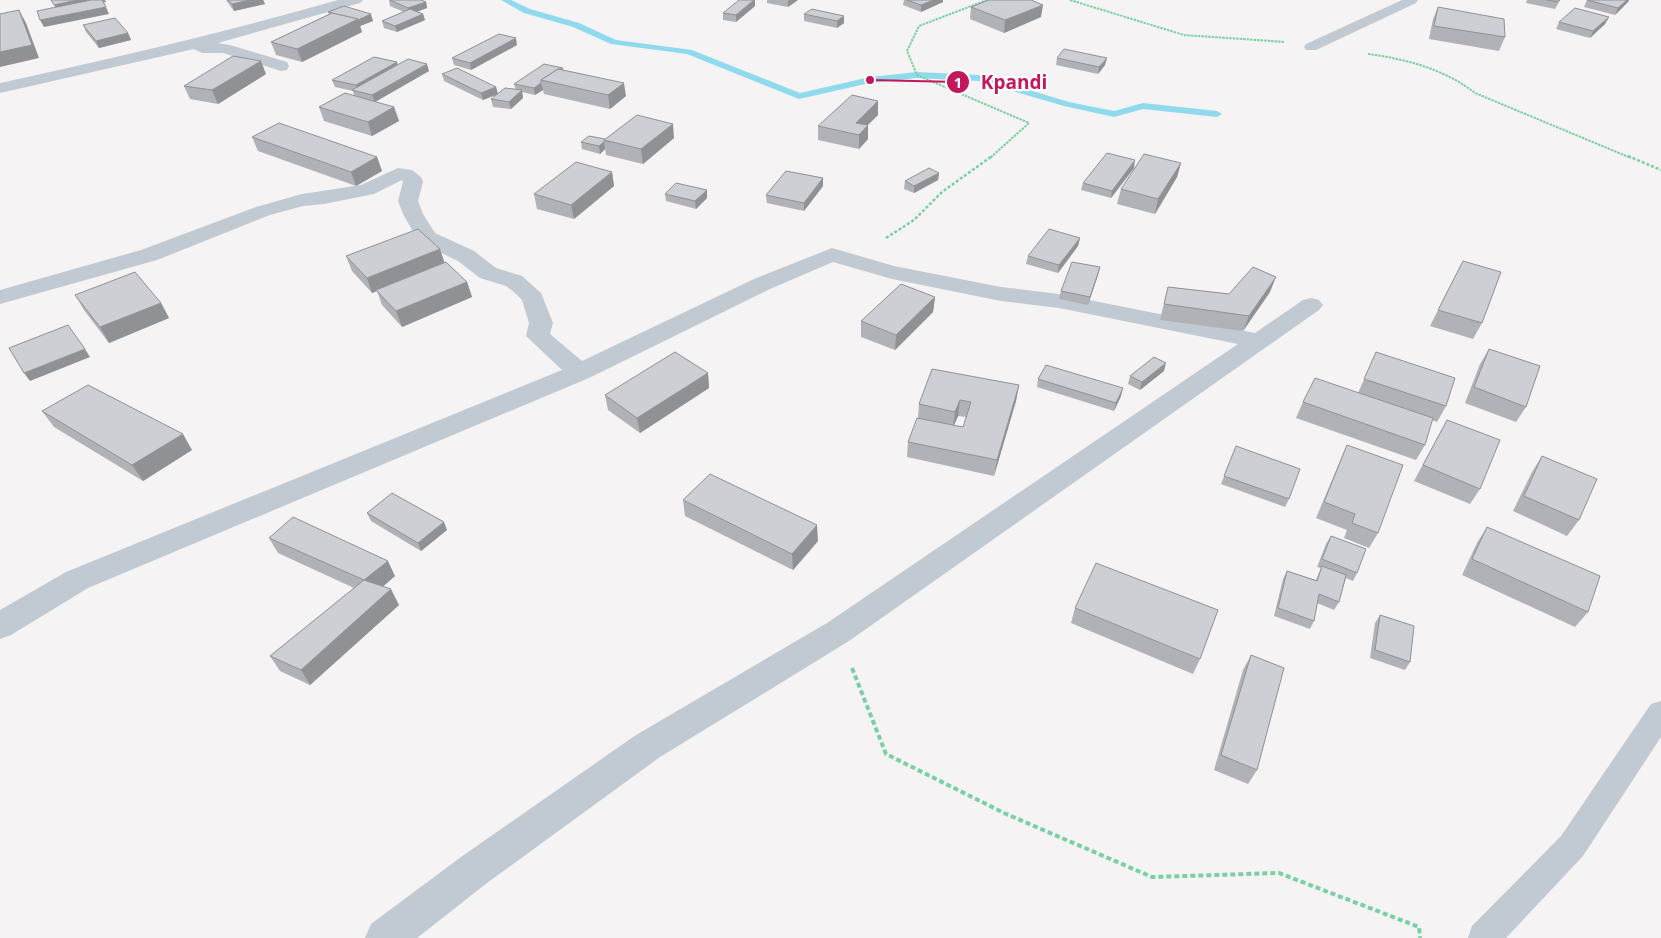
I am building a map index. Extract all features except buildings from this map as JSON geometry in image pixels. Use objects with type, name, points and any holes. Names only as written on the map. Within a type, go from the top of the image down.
[{"type":"street","points":[[0,88],[247,31],[355,0]]},
{"type":"street","points":[[170,50],[224,48],[281,66]]},
{"type":"street","points":[[0,297],[149,255],[263,211],[302,200],[367,190],[398,174],[405,174],[410,176],[413,182],[408,201],[413,214],[427,237],[466,256],[488,273],[514,281],[522,287],[533,298],[541,323],[538,336],[580,372]]},
{"type":"street","points":[[0,626],[78,580],[580,372],[762,284],[832,255],[892,272],[1001,294],[1059,301],[1258,341]]},
{"type":"street","points":[[384,938],[474,870],[648,746],[838,632],[1311,305]]},
{"type":"lane","points":[[1311,47],[1412,0]]},
{"type":"lane","points":[[1484,938],[1572,846],[1661,713]]},
{"type":"path","points":[[851,260],[914,220],[942,192],[1001,150],[1029,122],[917,75],[907,51],[920,26],[987,0]]},
{"type":"path","points":[[1070,0],[1184,35],[1278,41],[1396,58],[1435,70],[1462,83],[1475,93],[1661,170]]},
{"type":"path","points":[[838,632],[886,754],[1004,813],[1152,877],[1279,873],[1419,928],[1420,938]]},
{"type":"waterway","points":[[505,0],[527,11],[576,25],[614,42],[689,52],[799,96],[870,80],[917,75],[979,78],[1067,104],[1114,114],[1143,106],[1217,114]]},
{"type":"place","name":"Kpandi","points":[[870,80]]}]
